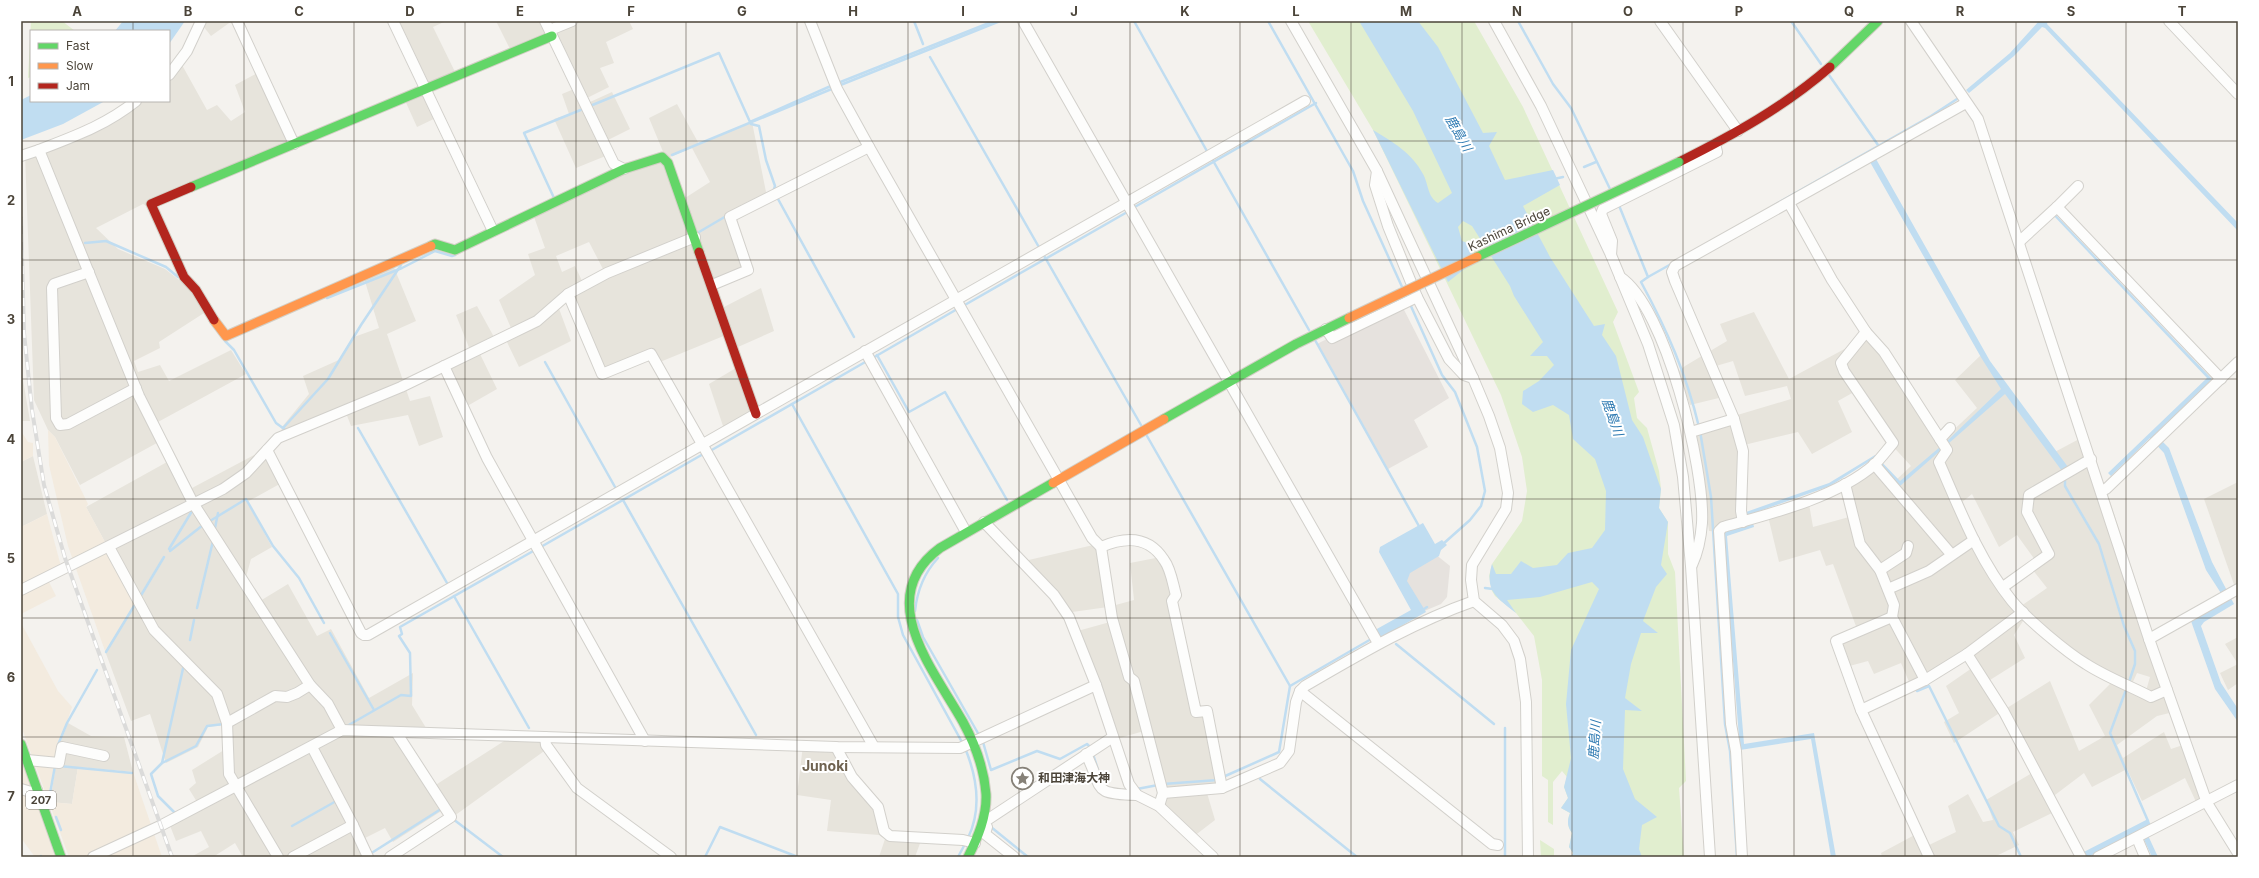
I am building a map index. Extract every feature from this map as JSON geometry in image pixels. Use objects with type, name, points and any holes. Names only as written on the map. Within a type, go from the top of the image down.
[{"type":"main road","name":"Kashima Bridge","points":[[968,857],[969,842],[984,822],[986,799],[982,770],[967,745],[913,633],[908,612],[909,591],[919,570],[926,560],[941,547],[966,532],[1228,382],[1326,329],[1679,162],[1738,131],[1782,105],[1823,73],[1878,21]]},
{"type":"main road","points":[[549,29],[425,88],[151,204],[184,277],[194,285],[218,327],[226,336],[435,244],[455,250],[624,169],[662,157],[668,163],[756,414]]},
{"type":"main road","name":"207","points":[[21,744],[61,857]]},
{"type":"street","points":[[170,74],[187,51],[201,21]]},
{"type":"street","points":[[237,21],[294,144]]},
{"type":"street","points":[[393,21],[493,231]]},
{"type":"street","points":[[572,21],[549,29],[614,164],[624,169]]},
{"type":"street","points":[[810,21],[836,85],[869,146],[958,306],[1092,538],[1101,547],[1112,618],[1129,677],[1134,681],[1162,787],[1159,806]]},
{"type":"street","points":[[1023,21],[1378,643]]},
{"type":"street","points":[[1291,21],[1377,171],[1473,378],[1489,416],[1500,448],[1508,493],[1506,509],[1499,522],[1480,548],[1472,565],[1471,580],[1474,601],[1502,624],[1514,641],[1520,660],[1526,702],[1528,857]]},
{"type":"street","points":[[1494,21],[1541,106],[1611,255],[1651,351],[1674,425],[1683,477],[1691,566],[1710,857]]},
{"type":"street","points":[[1660,21],[1738,131]]},
{"type":"street","points":[[1912,21],[1978,119],[2020,241],[2149,639],[2207,803],[2238,853]]},
{"type":"street","points":[[2169,21],[2238,94]]},
{"type":"street","points":[[267,450],[364,635],[536,546],[706,449],[756,414],[868,356],[958,306],[1042,251],[1127,204],[1304,101]]},
{"type":"street","points":[[21,156],[91,130],[116,117],[135,102]]},
{"type":"street","points":[[1747,520],[1741,511],[1743,451],[1734,419],[1672,272],[1675,266],[1966,103]]},
{"type":"street","points":[[1611,255],[1612,241],[1601,214],[1603,209],[1717,152],[1715,144]]},
{"type":"street","points":[[712,285],[748,270],[730,217],[869,146]]},
{"type":"street","points":[[39,150],[136,388],[193,503],[310,685],[328,704],[342,730]]},
{"type":"street","points":[[1377,171],[1375,185],[1388,226],[1415,298],[1449,359],[1464,375],[1473,378]]},
{"type":"street","points":[[2020,241],[2078,186]]},
{"type":"street","points":[[1789,203],[1832,280],[1866,332],[1884,352],[1943,443]]},
{"type":"street","points":[[2057,207],[2221,379]]},
{"type":"street","points":[[21,590],[223,489],[246,473],[278,438],[401,387],[537,321],[568,294],[607,273],[695,237]]},
{"type":"street","points":[[89,272],[54,284],[52,288],[56,418],[60,425],[68,424],[136,388]]},
{"type":"street","points":[[1619,276],[1629,282],[1654,323],[1696,430],[1702,523],[1696,557],[1691,566]]},
{"type":"street","points":[[568,294],[602,374],[651,354],[874,747]]},
{"type":"street","points":[[1326,329],[1332,338],[1415,298]]},
{"type":"street","points":[[1742,857],[1736,751],[1731,724],[1718,538],[1719,531],[1723,527],[1812,498],[1845,484],[1877,461],[1893,443],[1844,371],[1841,362],[1866,332]]},
{"type":"street","points":[[868,356],[966,532]]},
{"type":"street","points":[[444,366],[487,458],[645,741]]},
{"type":"street","points":[[2101,490],[2106,489],[2156,440],[2237,366]]},
{"type":"street","points":[[1696,430],[1734,419]]},
{"type":"street","points":[[1950,428],[1943,443],[1939,462],[1974,540],[2013,602],[2086,664],[2151,697],[2167,690]]},
{"type":"street","points":[[2003,587],[2049,554],[2027,512],[2029,494],[2091,459]]},
{"type":"street","points":[[1877,461],[1951,554]]},
{"type":"street","points":[[1845,484],[1860,544],[1880,570],[1894,605],[1892,617],[1926,680]]},
{"type":"street","points":[[984,522],[1054,595],[1070,617],[1096,685],[1129,784],[1137,795]]},
{"type":"street","points":[[1101,547],[1116,540],[1129,538],[1142,542],[1157,551],[1165,560],[1176,595],[1172,602],[1196,712],[1207,711],[1221,781]]},
{"type":"street","points":[[1888,589],[1929,571],[1951,554],[1974,540]]},
{"type":"street","points":[[1880,570],[1906,553],[1908,546]]},
{"type":"street","points":[[109,547],[154,630],[217,694],[227,722],[229,774],[278,857]]},
{"type":"street","points":[[2149,639],[2233,592]]},
{"type":"street","points":[[1162,787],[1221,781],[1280,763],[1286,757],[1296,702],[1300,691],[1305,686],[1378,643],[1442,612],[1474,601]]},
{"type":"street","points":[[1861,710],[1926,680],[1967,654],[2023,612]]},
{"type":"street","points":[[1892,617],[1836,641],[1861,710],[1929,857]]},
{"type":"street","points":[[1967,654],[2004,712],[2080,855]]},
{"type":"street","points":[[227,722],[275,696],[286,697],[297,693],[310,685]]},
{"type":"street","points":[[93,857],[160,826],[342,730],[836,747],[967,745],[1096,685]]},
{"type":"street","points":[[1300,691],[1492,844],[1498,845]]},
{"type":"street","points":[[390,857],[451,817],[396,732]]},
{"type":"street","points":[[545,737],[546,745],[577,788],[671,857]]},
{"type":"street","points":[[1014,857],[986,834],[987,827],[984,822],[1113,737]]},
{"type":"street","points":[[312,746],[368,857]]},
{"type":"street","points":[[27,760],[59,763],[62,747],[104,756]]},
{"type":"street","points":[[836,747],[852,777],[878,807],[884,831],[890,836],[969,842]]},
{"type":"street","points":[[1086,754],[1093,768],[1097,783],[1102,791],[1112,795],[1137,795],[1159,806],[1213,857]]},
{"type":"street","points":[[2098,857],[2207,803],[2237,786]]},
{"type":"street","points":[[21,789],[31,792],[37,790]]},
{"type":"street","points":[[293,857],[353,825]]},
{"type":"street","points":[[2142,836],[2145,857]]},
{"type":"shaded area","points":[[205,21],[232,21],[211,36],[203,26]]},
{"type":"shaded area","points":[[389,21],[446,21],[433,27],[458,78],[428,90],[440,116],[417,127],[403,96],[422,87]]},
{"type":"shaded area","points":[[496,21],[548,21],[551,27],[566,21],[629,21],[633,29],[606,42],[614,63],[600,68],[609,87],[587,98],[590,102],[612,92],[630,129],[608,140],[613,153],[576,168],[554,119],[569,114],[562,94],[574,89],[551,40],[513,55]]},
{"type":"shaded area","points":[[182,65],[207,110],[217,105],[231,121],[245,112],[235,85],[263,70],[296,145],[148,207],[143,204],[96,228],[118,249],[165,269],[192,290],[204,313],[159,342],[160,348],[134,361],[138,372],[160,365],[169,381],[231,350],[246,374],[158,422],[166,438],[80,485],[55,437],[48,430],[34,400],[25,153],[114,117],[134,102],[170,102],[170,74]]},
{"type":"shaded area","points":[[677,104],[699,144],[752,122],[768,202],[734,219],[752,271],[715,287],[724,307],[761,288],[774,331],[738,347],[759,415],[725,432],[709,384],[736,368],[726,335],[660,362],[656,354],[600,377],[567,298],[558,306],[571,341],[519,367],[506,340],[480,354],[497,389],[462,409],[442,363],[470,350],[456,315],[477,306],[494,337],[511,328],[499,300],[535,275],[528,254],[545,248],[533,214],[664,154],[649,118]],"holes":[[[692,148],[710,182],[685,198],[670,157]],[[589,242],[604,271],[583,283],[575,266],[562,272],[556,256]]]},
{"type":"shaded area","points":[[393,265],[416,321],[387,334],[410,401],[430,396],[443,437],[419,446],[408,415],[351,426],[346,413],[280,440],[282,427],[309,394],[303,376],[341,359],[354,337],[379,328],[364,278]]},
{"type":"shaded area","points":[[1400,302],[1449,398],[1414,420],[1428,447],[1388,469],[1317,344]]},
{"type":"shaded area","points":[[1754,312],[1789,379],[1850,346],[1867,330],[1945,438],[1977,408],[1955,380],[1981,355],[2051,454],[2081,438],[2108,495],[2178,711],[2157,716],[2117,745],[2123,758],[2164,732],[2171,749],[2189,743],[2209,798],[2197,804],[2185,778],[2142,801],[2127,769],[2092,787],[2084,773],[2047,801],[2052,813],[2013,832],[2019,845],[1994,857],[1882,857],[1881,853],[1922,831],[1927,846],[1956,832],[1948,806],[1968,794],[1983,822],[1993,820],[1986,800],[2032,773],[2001,712],[1954,743],[1944,722],[1959,713],[1946,686],[1972,668],[1967,658],[1913,691],[1901,663],[1874,674],[1868,661],[1842,668],[1833,640],[1857,629],[1833,564],[1826,566],[1820,550],[1779,562],[1767,512],[1808,498],[1813,527],[1849,517],[1841,483],[1876,460],[1895,481],[1911,466],[1887,440],[1854,392],[1838,401],[1852,432],[1812,454],[1798,432],[1744,445],[1745,524],[1723,532],[1709,531],[1694,428],[1791,399],[1787,386],[1745,396],[1733,361],[1716,366],[1727,396],[1690,405],[1678,372],[1685,366],[1727,341],[1720,324]],"holes":[[[1972,494],[1999,547],[2017,535],[2038,564],[2032,569],[2047,588],[2021,606],[1991,564],[1961,503]],[[2025,618],[2112,682],[2089,705],[2105,736],[2079,751],[2050,681],[2007,708],[1990,680],[2025,658],[2014,635]],[[2137,673],[2150,677],[2146,691],[2132,684]]]},
{"type":"shaded area","points":[[21,368],[30,421],[21,421]]},
{"type":"shaded area","points":[[48,430],[55,437],[88,504],[86,507],[137,601],[105,651],[68,546],[49,465]]},
{"type":"shaded area","points":[[21,431],[28,442],[33,443],[33,456],[21,462]]},
{"type":"shaded area","points":[[271,449],[285,481],[247,502],[272,547],[251,559],[246,577],[260,601],[288,584],[317,636],[331,629],[369,698],[413,673],[412,705],[431,736],[403,738],[434,786],[515,734],[539,735],[547,749],[450,819],[443,810],[393,842],[385,828],[363,839],[370,857],[243,857],[235,843],[213,857],[191,857],[209,847],[201,831],[176,841],[167,818],[197,802],[189,789],[196,783],[192,770],[224,750],[224,725],[208,727],[198,747],[166,763],[150,714],[131,721],[105,651],[137,601],[86,507],[176,457],[192,488],[256,454]]},
{"type":"shaded area","points":[[33,456],[47,514],[21,527],[21,462]]},
{"type":"shaded area","points":[[2238,482],[2238,596],[2204,499]]},
{"type":"shaded area","points":[[47,514],[63,574],[49,582],[56,596],[21,614],[21,527]]},
{"type":"shaded area","points":[[1102,543],[1112,606],[1134,600],[1130,563],[1166,556],[1173,603],[1197,707],[1209,709],[1225,790],[1207,793],[1215,820],[1189,840],[1156,807],[1160,792],[1144,731],[1113,740],[1074,632],[1110,622],[1108,607],[1065,613],[1020,562]]},
{"type":"shaded area","points":[[1435,554],[1450,566],[1447,597],[1441,604],[1422,612],[1400,574]]},
{"type":"shaded area","points":[[21,623],[58,691],[72,707],[59,746],[50,802],[72,804],[78,767],[133,772],[162,857],[69,857],[21,726]]},
{"type":"shaded area","points":[[2238,637],[2238,664],[2225,644]]},
{"type":"shaded area","points":[[2238,664],[2238,683],[2228,690],[2220,673]]},
{"type":"shaded area","points":[[68,723],[91,736],[124,737],[133,772],[78,767],[72,804],[50,802],[59,746]]},
{"type":"shaded area","points":[[803,745],[837,745],[887,830],[923,835],[915,857],[879,857],[885,839],[879,835],[827,831],[831,800],[797,795]]},
{"type":"shaded area","points":[[21,760],[55,857],[35,857],[21,838]]},
{"type":"green space","points":[[31,21],[62,21],[74,30],[31,30]]},
{"type":"green space","points":[[1308,21],[1379,21],[1616,455],[1583,857],[1571,857],[1573,853],[1569,847],[1572,833],[1568,823],[1570,813],[1561,808],[1568,798],[1564,787],[1567,777],[1562,771],[1553,782],[1553,825],[1548,822],[1548,780],[1542,776],[1542,680],[1534,636],[1516,613],[1495,596],[1492,591],[1489,576],[1492,564],[1522,521],[1527,491],[1522,457],[1501,395],[1373,130]]},
{"type":"green space","points":[[1406,21],[1474,21],[1523,107],[1618,312],[1613,322],[1639,392],[1634,398],[1637,418],[1647,428],[1659,471],[1661,489],[1659,508],[1668,522],[1668,554],[1675,572],[1686,781],[1679,788],[1684,857],[1605,857],[1603,765],[1660,539]]},
{"type":"green space","points":[[30,40],[30,77],[28,78]]},
{"type":"green space","points":[[1540,840],[1554,849],[1554,857],[1541,857]]},
{"type":"water","points":[[123,21],[185,21],[170,43],[170,30],[116,30]]},
{"type":"water","name":"鹿島川","points":[[1359,21],[1418,21],[1438,47],[1483,133],[1497,132],[1489,146],[1505,180],[1553,170],[1560,185],[1523,206],[1550,257],[1594,326],[1605,324],[1602,335],[1616,356],[1632,420],[1643,437],[1661,489],[1659,508],[1668,522],[1661,565],[1667,574],[1656,587],[1643,621],[1658,633],[1641,633],[1631,664],[1625,698],[1642,711],[1625,710],[1623,769],[1635,799],[1657,817],[1642,825],[1639,849],[1642,857],[1571,857],[1573,853],[1569,847],[1572,833],[1568,823],[1570,813],[1561,808],[1568,798],[1564,787],[1571,758],[1566,704],[1571,650],[1599,589],[1592,582],[1540,597],[1507,600],[1516,613],[1498,598],[1491,587],[1490,581],[1492,564],[1496,574],[1511,574],[1521,561],[1533,568],[1557,565],[1568,553],[1592,548],[1605,530],[1606,491],[1595,459],[1573,439],[1569,415],[1553,405],[1533,412],[1522,404],[1523,391],[1539,381],[1554,365],[1547,356],[1530,356],[1543,342],[1472,226],[1463,221],[1458,227],[1462,241],[1473,245],[1472,263],[1448,282],[1373,130],[1408,154],[1423,174],[1430,194],[1434,200],[1438,203],[1452,193],[1413,111]]},
{"type":"water","points":[[2039,21],[2048,21],[2047,24],[2238,223],[2238,231],[2045,28],[2042,27],[2014,56],[1969,93],[1966,90],[2010,53]]},
{"type":"water","points":[[30,96],[30,102],[103,102],[63,124],[21,140],[21,100]]},
{"type":"water","points":[[1876,159],[1990,361],[2068,467],[2062,471],[2005,394],[1900,486],[1873,459],[1830,486],[1751,514],[1754,527],[1727,536],[1744,744],[1814,733],[1836,857],[1831,857],[1811,739],[1740,750],[1723,535],[1725,531],[1749,525],[1746,512],[1829,483],[1875,455],[1900,481],[1947,441],[2001,389],[1982,359],[1870,162]]},
{"type":"water","points":[[2055,214],[2212,379],[2155,434],[2169,448],[2212,562],[2234,604],[2204,622],[2201,626],[2221,683],[2238,709],[2238,722],[2215,689],[2191,621],[2226,601],[2206,570],[2164,453],[2150,438],[2111,476],[2108,473],[2207,378],[2053,215]]},
{"type":"water","points":[[1423,523],[1435,544],[1442,540],[1447,545],[1441,550],[1439,556],[1410,573],[1407,581],[1426,612],[1380,638],[1375,630],[1411,610],[1379,552],[1380,547]]},
{"type":"water","points":[[2148,819],[2151,825],[2145,829],[2158,857],[2152,857],[2140,831],[2088,857],[2074,857]]},
{"type":"waterway","points":[[914,21],[923,44]]},
{"type":"waterway","points":[[838,83],[994,21]]},
{"type":"waterway","points":[[838,86],[1000,21]]},
{"type":"waterway","points":[[1134,21],[1208,153]]},
{"type":"waterway","points":[[1268,21],[1353,171],[1363,201],[1403,289]]},
{"type":"waterway","points":[[1518,21],[1553,84],[1571,108],[1611,191]]},
{"type":"waterway","points":[[1791,21],[1821,64]]},
{"type":"waterway","points":[[590,106],[719,53],[750,122],[833,85]]},
{"type":"waterway","points":[[930,57],[1040,249]]},
{"type":"waterway","points":[[1829,75],[1878,145]]},
{"type":"waterway","points":[[672,155],[834,88]]},
{"type":"waterway","points":[[1771,207],[1931,116],[1957,99]]},
{"type":"waterway","points":[[1133,208],[1316,103]]},
{"type":"waterway","points":[[554,198],[524,133],[583,109]]},
{"type":"waterway","points":[[751,124],[759,126],[766,160],[775,186],[773,192]]},
{"type":"waterway","points":[[1211,157],[1309,330]]},
{"type":"waterway","points":[[1584,167],[1596,162]]},
{"type":"waterway","points":[[1554,179],[1563,177]]},
{"type":"waterway","points":[[778,199],[854,337]]},
{"type":"waterway","points":[[1618,203],[1648,277],[1641,282],[1675,352],[1688,388],[1699,427]]},
{"type":"waterway","points":[[963,306],[1129,211]]},
{"type":"waterway","points":[[699,232],[728,215]]},
{"type":"waterway","points":[[85,243],[106,241],[166,267],[178,277]]},
{"type":"waterway","points":[[327,298],[402,268],[435,251],[452,256],[455,255]]},
{"type":"waterway","points":[[1043,254],[1141,425]]},
{"type":"waterway","points":[[1648,277],[1673,263]]},
{"type":"waterway","points":[[283,428],[328,379],[361,325],[401,265]]},
{"type":"waterway","points":[[1410,304],[1442,375],[1455,392],[1477,447],[1485,491],[1481,506],[1470,520],[1443,544]]},
{"type":"waterway","points":[[871,359],[959,308]]},
{"type":"waterway","points":[[1315,340],[1420,528]]},
{"type":"waterway","points":[[225,341],[234,350],[276,423],[287,431]]},
{"type":"waterway","points":[[877,355],[909,412],[945,392],[1007,500]]},
{"type":"waterway","points":[[710,451],[867,361]]},
{"type":"waterway","points":[[545,362],[615,487]]},
{"type":"waterway","points":[[792,404],[898,594],[898,617],[903,635],[963,744]]},
{"type":"waterway","points":[[358,428],[447,583]]},
{"type":"waterway","points":[[1700,431],[1711,497],[1725,724],[1730,751],[1737,857]]},
{"type":"waterway","points":[[1147,436],[1290,686]]},
{"type":"waterway","points":[[539,548],[705,453]]},
{"type":"waterway","points":[[2065,478],[2065,486],[2099,544],[2124,626],[2135,651],[2135,664],[2129,682]]},
{"type":"waterway","points":[[210,521],[246,499],[273,546],[299,578],[324,623]]},
{"type":"waterway","points":[[623,500],[756,735]]},
{"type":"waterway","points":[[169,549],[192,511]]},
{"type":"waterway","points":[[215,528],[218,513]]},
{"type":"waterway","points":[[170,551],[203,525]]},
{"type":"waterway","points":[[197,608],[213,541]]},
{"type":"waterway","points":[[347,726],[401,695],[411,696],[410,653],[399,636],[402,634],[400,627],[535,550]]},
{"type":"waterway","points":[[140,597],[164,557]]},
{"type":"waterway","points":[[915,611],[917,597],[925,576],[938,558]]},
{"type":"waterway","points":[[1485,588],[1493,589]]},
{"type":"waterway","points":[[454,596],[529,728]]},
{"type":"waterway","points":[[106,652],[134,606]]},
{"type":"waterway","points":[[1421,611],[1427,607]]},
{"type":"waterway","points":[[190,640],[194,620]]},
{"type":"waterway","points":[[917,620],[923,637],[979,735]]},
{"type":"waterway","points":[[330,633],[374,710]]},
{"type":"waterway","points":[[1223,777],[1279,752],[1290,686],[1373,638]]},
{"type":"waterway","points":[[1396,644],[1494,724]]},
{"type":"waterway","points":[[162,763],[184,664]]},
{"type":"waterway","points":[[58,745],[67,723],[97,670]]},
{"type":"waterway","points":[[1917,691],[1929,686],[1999,826],[2010,833],[2021,857]]},
{"type":"waterway","points":[[2127,687],[2110,733],[2148,821]]},
{"type":"waterway","points":[[175,813],[158,796],[151,774],[162,763],[196,746],[207,726],[224,724]]},
{"type":"waterway","points":[[1505,728],[1505,857]]},
{"type":"waterway","points":[[983,742],[991,770],[1037,751],[1060,759],[1087,744],[1089,746]]},
{"type":"waterway","points":[[965,748],[975,782],[976,793],[975,816],[968,838]]},
{"type":"waterway","points":[[1093,754],[1098,770]]},
{"type":"waterway","points":[[49,799],[55,766]]},
{"type":"waterway","points":[[59,766],[132,773]]},
{"type":"waterway","points":[[1260,779],[1357,857]]},
{"type":"waterway","points":[[1163,784],[1218,780]]},
{"type":"waterway","points":[[1137,789],[1158,785]]},
{"type":"waterway","points":[[292,826],[338,800]]},
{"type":"waterway","points":[[370,854],[441,809]]},
{"type":"waterway","points":[[56,817],[61,830]]},
{"type":"waterway","points":[[453,819],[503,857]]},
{"type":"waterway","points":[[705,857],[720,827],[798,857]]},
{"type":"waterway","points":[[991,827],[1028,857]]},
{"type":"waterway","points":[[958,857],[965,844]]},
{"type":"railway","points":[[21,218],[24,333],[32,410],[44,485],[65,558],[172,857]]},
{"type":"traffic: fast","points":[[1830,67],[1878,21]]},
{"type":"traffic: fast","points":[[191,187],[552,36]]},
{"type":"traffic: fast","points":[[431,246],[435,244],[455,250],[624,169],[662,157],[668,163],[699,252]]},
{"type":"traffic: fast","points":[[1477,257],[1679,162]]},
{"type":"traffic: fast","points":[[1164,419],[1296,344],[1349,318]]},
{"type":"traffic: fast","points":[[968,857],[978,834],[985,810],[985,784],[978,756],[967,730],[925,657],[915,634],[910,611],[911,589],[920,568],[940,548],[1053,483]]},
{"type":"traffic: fast","points":[[21,744],[61,857]]},
{"type":"traffic: slow","points":[[214,320],[226,336],[431,246]]},
{"type":"traffic: slow","points":[[1349,318],[1477,257]]},
{"type":"traffic: slow","points":[[1053,483],[1164,419]]},
{"type":"traffic: jam","points":[[1679,162],[1776,108],[1830,67]]},
{"type":"traffic: jam","points":[[191,187],[151,204],[184,277],[196,290],[214,320]]},
{"type":"traffic: jam","points":[[699,252],[756,414]]},
{"type":"place","name":"和田津海大神","points":[[1023,778]]},
{"type":"district","name":"Junoki","points":[[825,766]]}]
